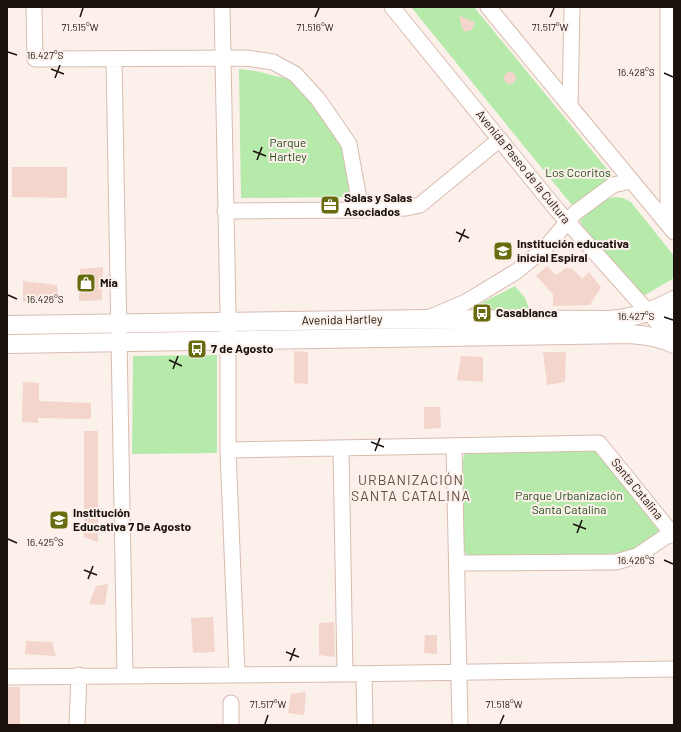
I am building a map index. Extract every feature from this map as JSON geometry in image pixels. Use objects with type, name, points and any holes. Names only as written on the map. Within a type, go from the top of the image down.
[{"type":"highway","points":[[674,307],[670,322],[674,342]]},
{"type":"main road","name":"Avenida Hartley","points":[[7,344],[228,322],[428,319],[625,319],[649,313],[674,300]]},
{"type":"main road","name":"Avenida Hartley","points":[[7,325],[228,340],[630,334],[648,335],[674,342]]},
{"type":"street","points":[[34,7],[35,59],[114,60],[223,57],[247,58],[273,62],[295,74],[318,99],[349,144],[361,210]]},
{"type":"street","points":[[222,7],[228,322],[228,450],[237,674]]},
{"type":"street","name":"Avenida Paseo de la Cultura","points":[[392,7],[567,223],[674,342]]},
{"type":"street","points":[[488,7],[671,228]]},
{"type":"street","points":[[570,106],[572,7]]},
{"type":"street","points":[[668,7],[671,83],[671,228]]},
{"type":"street","points":[[114,60],[125,675]]},
{"type":"street","points":[[225,211],[361,210],[406,208],[420,205],[500,139]]},
{"type":"street","points":[[428,319],[466,302],[516,271],[546,247],[575,213],[613,185],[631,181]]},
{"type":"street","name":"Santa Catalina","points":[[454,446],[599,443],[673,533]]},
{"type":"street","points":[[228,450],[454,446],[458,563],[460,725]]},
{"type":"street","points":[[341,449],[345,674]]},
{"type":"street","points":[[458,563],[616,562],[637,556],[673,533]]},
{"type":"street","points":[[7,677],[79,675],[364,674],[674,669]]},
{"type":"street","points":[[364,674],[365,725]]},
{"type":"street","points":[[77,725],[79,675]]},
{"type":"street","points":[[231,703],[231,725]]},
{"type":"green space","name":"Los Ccoritos","points":[[411,7],[474,7],[611,174],[605,184],[595,194],[583,201],[571,204]]},
{"type":"green space","name":"Parque Hartley","points":[[239,69],[256,71],[288,79],[315,104],[338,140],[348,165],[352,197],[241,198]]},
{"type":"green space","name":"Los Ccoritos","points":[[615,197],[623,198],[631,202],[674,256],[674,278],[645,295],[639,294],[581,224],[580,220],[606,199]]},
{"type":"green space","points":[[515,286],[525,298],[530,311],[472,312],[472,308]]},
{"type":"green space","points":[[217,355],[217,453],[132,454],[133,356]]},
{"type":"green space","name":"Parque Urbanización Santa Catalina","points":[[592,449],[599,451],[658,528],[659,534],[651,541],[629,552],[594,555],[467,555],[464,550],[464,455],[469,452]]},
{"type":"building","points":[[459,16],[475,22],[472,30],[465,32],[462,28]]},
{"type":"building","points":[[512,72],[515,73],[515,83],[508,84],[505,83],[504,76],[505,73]]},
{"type":"building","points":[[12,167],[67,167],[67,198],[12,197]]},
{"type":"building","points":[[547,266],[556,275],[566,268],[573,269],[582,279],[589,272],[601,287],[590,305],[553,306],[553,294],[536,276]]},
{"type":"building","points":[[103,267],[102,300],[79,301],[80,269]]},
{"type":"building","points":[[23,281],[57,285],[59,301],[23,301]]},
{"type":"building","points":[[294,351],[308,352],[308,384],[294,383]]},
{"type":"building","points":[[543,352],[566,352],[565,382],[547,385]]},
{"type":"building","points":[[461,356],[483,357],[483,382],[457,380]]},
{"type":"building","points":[[23,382],[39,383],[39,401],[91,403],[91,419],[38,418],[38,423],[22,422]]},
{"type":"building","points":[[424,407],[440,407],[441,428],[424,429]]},
{"type":"building","points":[[84,431],[98,431],[98,542],[84,537]]},
{"type":"building","points":[[108,584],[105,605],[89,604],[96,586]]},
{"type":"building","points":[[213,617],[215,652],[193,653],[191,618]]},
{"type":"building","points":[[334,622],[335,657],[319,655],[319,623]]},
{"type":"building","points":[[425,635],[437,635],[437,654],[424,653]]},
{"type":"building","points":[[26,641],[52,642],[56,656],[25,654]]},
{"type":"building","points":[[7,687],[20,687],[20,725],[7,725]]},
{"type":"building","points":[[306,692],[304,715],[288,713],[291,694]]},
{"type":"place","name":"Salas y Salas Asociados","points":[[330,205]]},
{"type":"place","name":"Institución educativa inicial Espiral","points":[[503,251]]},
{"type":"place","name":"Mía","points":[[86,283]]},
{"type":"place","name":"Casablanca","points":[[482,313]]},
{"type":"place","name":"7 de Agosto","points":[[197,349]]},
{"type":"place","name":"Institución Educativa 7 De Agosto","points":[[59,520]]},
{"type":"district","name":"URBANIZACIÓN SANTA CATALINA","points":[[411,488]]}]
